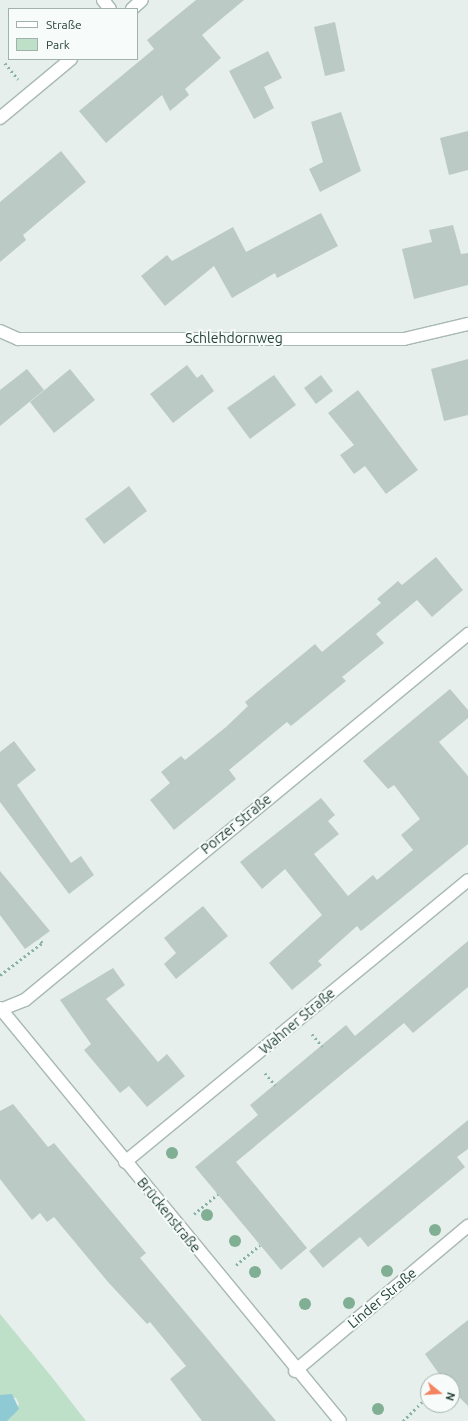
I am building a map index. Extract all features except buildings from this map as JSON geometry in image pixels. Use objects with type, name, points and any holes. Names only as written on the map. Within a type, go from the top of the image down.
[{"type":"street","points":[[103,0],[109,8]]},
{"type":"street","points":[[133,8],[142,0]]},
{"type":"street","points":[[0,118],[70,60]]},
{"type":"street","name":"Schlehdornweg","points":[[0,331],[18,339],[404,339],[468,324]]},
{"type":"street","name":"Porzer Straße","points":[[1,1009],[26,1000],[468,634]]},
{"type":"street","name":"Wahner Straße","points":[[125,1162],[468,880]]},
{"type":"street","name":"Brückenstraße","points":[[1,1009],[295,1371],[340,1421]]},
{"type":"street","name":"Linder Straße","points":[[295,1371],[468,1226]]},
{"type":"path","points":[[0,975],[42,944],[39,939]]},
{"type":"path","points":[[179,1227],[218,1194]]},
{"type":"path","points":[[220,1279],[260,1245]]},
{"type":"path","points":[[403,1421],[420,1404]]},
{"type":"green space","points":[[0,1314],[86,1421],[7,1421],[19,1404],[16,1398],[0,1395]]},
{"type":"water","points":[[12,1394],[19,1409],[7,1421],[0,1421],[0,1395]]}]
